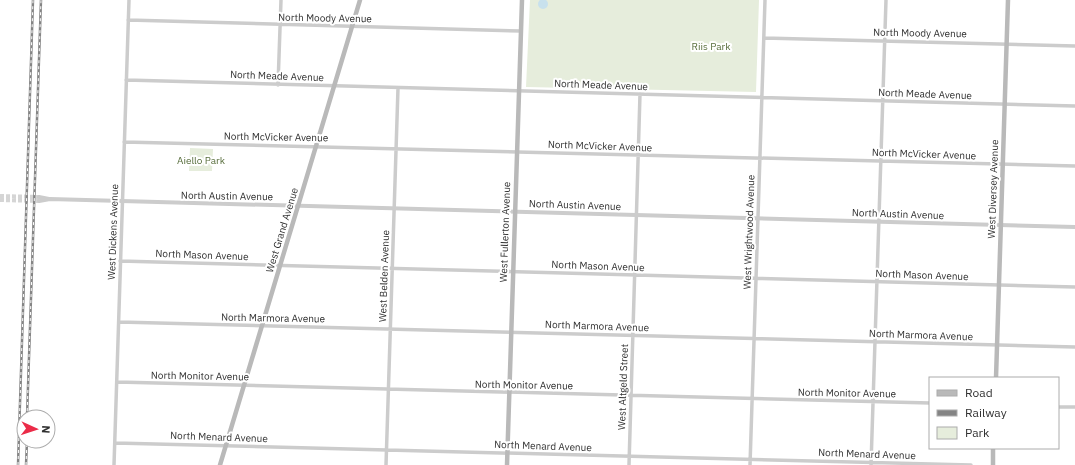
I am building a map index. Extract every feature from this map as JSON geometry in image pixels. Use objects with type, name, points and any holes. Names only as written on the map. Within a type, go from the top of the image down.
[{"type":"main road","name":"West Grand Avenue","points":[[220,465],[360,0]]},
{"type":"main road","name":"West Fullerton Avenue","points":[[507,465],[522,0]]},
{"type":"main road","name":"West Diversey Avenue","points":[[996,377],[1008,0]]},
{"type":"main road","points":[[993,449],[993,465]]},
{"type":"street","name":"West Dickens Avenue","points":[[114,465],[129,0]]},
{"type":"street","points":[[278,84],[281,0]]},
{"type":"street","name":"West Wrightwood Avenue","points":[[750,465],[765,0]]},
{"type":"street","points":[[871,464],[886,0]]},
{"type":"street","name":"North Moody Avenue","points":[[128,20],[521,31]]},
{"type":"street","name":"North Moody Avenue","points":[[764,38],[1007,43],[1075,46]]},
{"type":"street","name":"North Meade Avenue","points":[[126,80],[1075,106]]},
{"type":"street","name":"West Belden Avenue","points":[[386,465],[398,88]]},
{"type":"street","name":"West Altgeld Street","points":[[629,465],[640,94]]},
{"type":"street","name":"North McVicker Avenue","points":[[124,142],[1075,166]]},
{"type":"street","name":"North Austin Avenue","points":[[39,199],[1075,227]]},
{"type":"street","name":"North Mason Avenue","points":[[120,261],[1075,287]]},
{"type":"street","name":"North Marmora Avenue","points":[[119,322],[1075,347]]},
{"type":"street","name":"North Monitor Avenue","points":[[117,382],[929,403]]},
{"type":"street","points":[[1059,407],[1075,407]]},
{"type":"street","name":"North Menard Avenue","points":[[115,443],[750,459],[871,464],[971,465]]},
{"type":"green space","name":"Riis Park","points":[[530,0],[759,0],[756,92],[526,87]]},
{"type":"green space","name":"Aiello Park","points":[[190,148],[213,149],[212,171],[189,171]]},
{"type":"water","points":[[541,-1],[545,-1],[547,0],[547,8],[541,9],[538,6],[538,2]]},
{"type":"tunnel","points":[[0,196],[39,197]]},
{"type":"tunnel","points":[[0,200],[39,201]]},
{"type":"railway","points":[[18,465],[33,0]]},
{"type":"railway","points":[[27,409],[41,0]]},
{"type":"railway","points":[[26,465],[27,449]]}]
